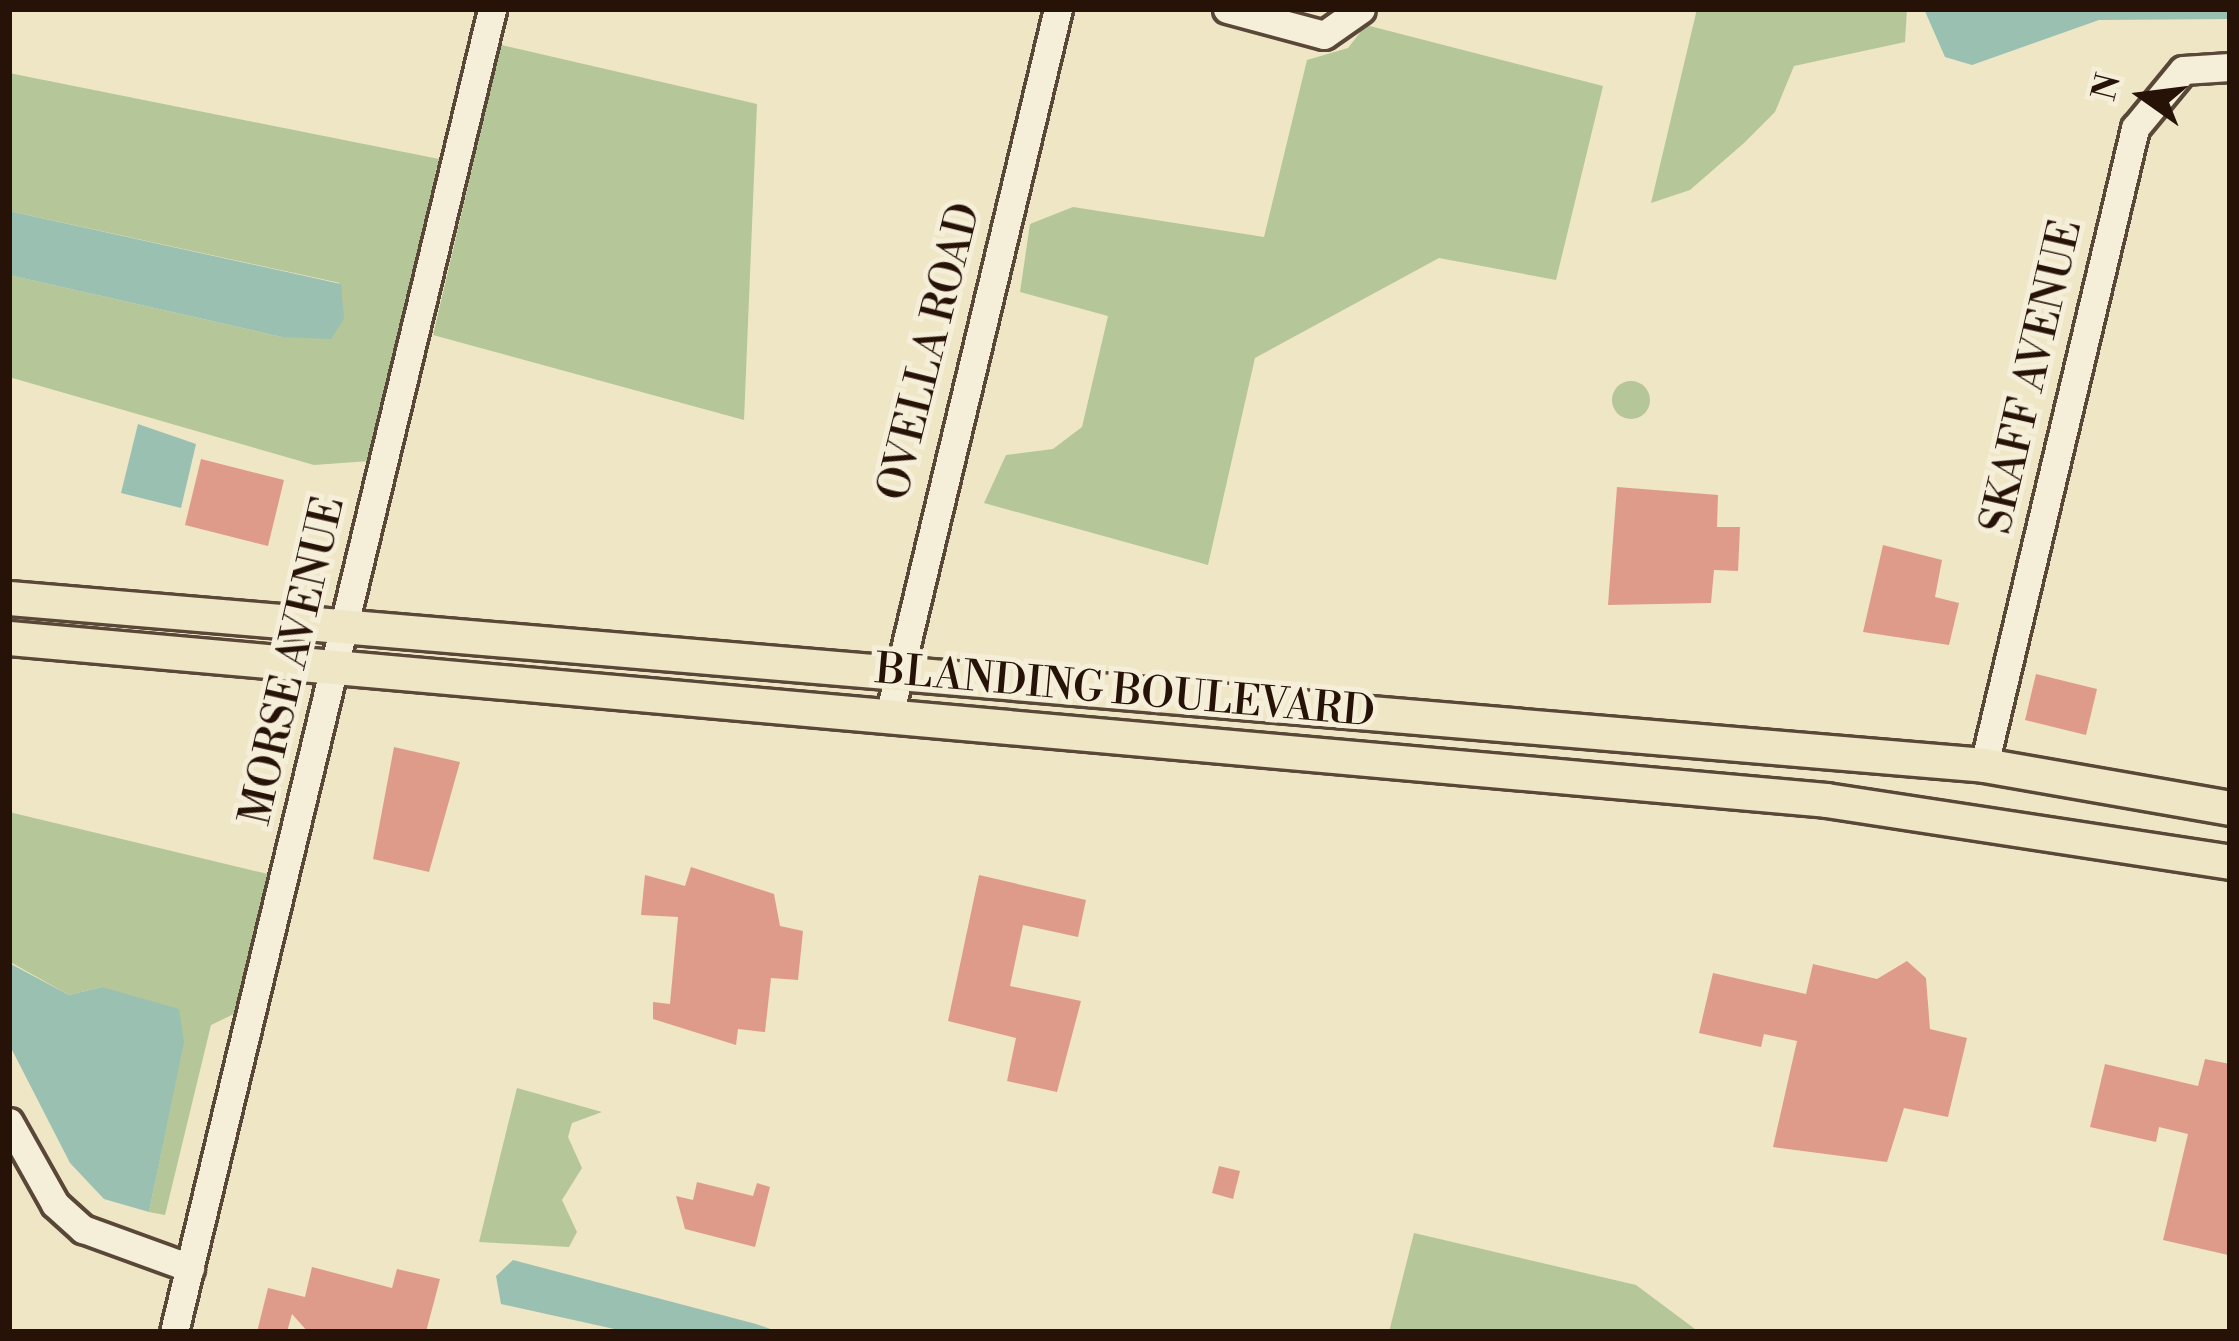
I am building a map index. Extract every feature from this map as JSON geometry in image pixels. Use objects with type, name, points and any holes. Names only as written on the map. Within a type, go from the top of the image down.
[{"type":"main road","name":"BLANDING BOULEVARD","points":[[9,598],[625,655],[1984,765],[2230,808]]},
{"type":"main road","name":"BLANDING BOULEVARD","points":[[9,638],[1914,810],[2230,862]]},
{"type":"main road","points":[[540,689],[607,671],[625,655]]},
{"type":"main road","points":[[1410,763],[1420,746],[1453,736],[1615,747],[1669,737]]},
{"type":"main road","points":[[1914,810],[1964,798],[1984,765]]},
{"type":"main road","points":[[1992,821],[2019,790],[2064,778]]},
{"type":"street","name":"MORSE AVENUE","points":[[175,1332],[347,631],[492,9]]},
{"type":"street","name":"OVELLA ROAD","points":[[889,716],[1058,9]]},
{"type":"street","points":[[1227,9],[1353,20]]},
{"type":"street","name":"SKAFF AVENUE","points":[[1984,765],[2135,128],[2183,70],[2230,68]]},
{"type":"street","points":[[9,1122],[55,1204],[83,1229],[190,1268]]},
{"type":"shaded area","points":[[1697,9],[1907,9],[1905,42],[1794,66],[1775,112],[1744,143],[1690,190],[1651,203]]},
{"type":"shaded area","points":[[1924,9],[2230,9],[2230,19],[2099,20],[1972,65],[1945,57]]},
{"type":"shaded area","points":[[1366,25],[1603,86],[1556,280],[1439,258],[1255,358],[1208,565],[984,503],[1006,455],[1053,449],[1082,427],[1108,316],[1020,292],[1030,224],[1073,207],[1264,237],[1307,60],[1348,48]]},
{"type":"shaded area","points":[[501,45],[757,104],[744,420],[433,335]]},
{"type":"shaded area","points":[[9,73],[439,159],[369,461],[314,465],[9,377],[9,275],[282,337],[340,283],[9,211]]},
{"type":"shaded area","points":[[9,211],[341,284],[344,319],[331,339],[282,337],[9,275]]},
{"type":"shaded area","points":[[1631,381],[1644,387],[1650,400],[1644,413],[1631,419],[1618,413],[1612,400],[1618,387]]},
{"type":"shaded area","points":[[138,424],[196,444],[181,508],[121,493]]},
{"type":"shaded area","points":[[9,812],[268,874],[234,1014],[211,1025],[165,1215],[149,1212],[180,1058],[102,987],[69,995],[12,963]]},
{"type":"shaded area","points":[[9,963],[69,995],[102,987],[179,1009],[184,1042],[149,1212],[104,1199],[70,1163],[9,1044]]},
{"type":"shaded area","points":[[517,1088],[602,1112],[572,1123],[568,1137],[582,1168],[562,1200],[577,1232],[569,1247],[479,1242]]},
{"type":"shaded area","points":[[1414,1233],[1636,1285],[1699,1332],[1389,1332]]},
{"type":"shaded area","points":[[513,1260],[779,1332],[628,1332],[501,1304],[496,1276]]},
{"type":"building","points":[[201,459],[284,480],[268,546],[185,525]]},
{"type":"building","points":[[1617,487],[1718,495],[1717,527],[1740,527],[1738,571],[1714,570],[1711,603],[1608,605]]},
{"type":"building","points":[[1883,545],[1942,560],[1935,597],[1959,603],[1949,645],[1863,632]]},
{"type":"building","points":[[2036,674],[2097,689],[2086,735],[2025,720]]},
{"type":"building","points":[[394,747],[460,762],[429,872],[373,859]]},
{"type":"building","points":[[691,867],[774,894],[780,926],[803,931],[798,980],[771,978],[765,1032],[738,1029],[736,1045],[653,1019],[653,1002],[670,1004],[678,917],[641,915],[645,875],[685,886]]},
{"type":"building","points":[[979,875],[1086,900],[1078,937],[1023,925],[1010,986],[1081,1001],[1057,1092],[1007,1081],[1016,1038],[948,1021]]},
{"type":"building","points":[[1907,961],[1926,978],[1930,1029],[1967,1038],[1948,1117],[1904,1108],[1887,1162],[1773,1147],[1797,1041],[1764,1034],[1761,1047],[1699,1033],[1713,973],[1806,994],[1813,964],[1877,979]]},
{"type":"building","points":[[2205,1059],[2230,1064],[2228,1255],[2163,1240],[2188,1134],[2159,1127],[2156,1142],[2090,1127],[2105,1064],[2198,1086]]},
{"type":"building","points":[[1219,1166],[1240,1171],[1233,1199],[1212,1193]]},
{"type":"building","points":[[697,1182],[753,1196],[757,1183],[770,1187],[755,1247],[685,1229],[676,1196],[693,1200]]},
{"type":"building","points":[[312,1267],[392,1288],[397,1269],[440,1279],[426,1332],[308,1332],[292,1314],[287,1332],[257,1332],[268,1288],[305,1297]]}]
